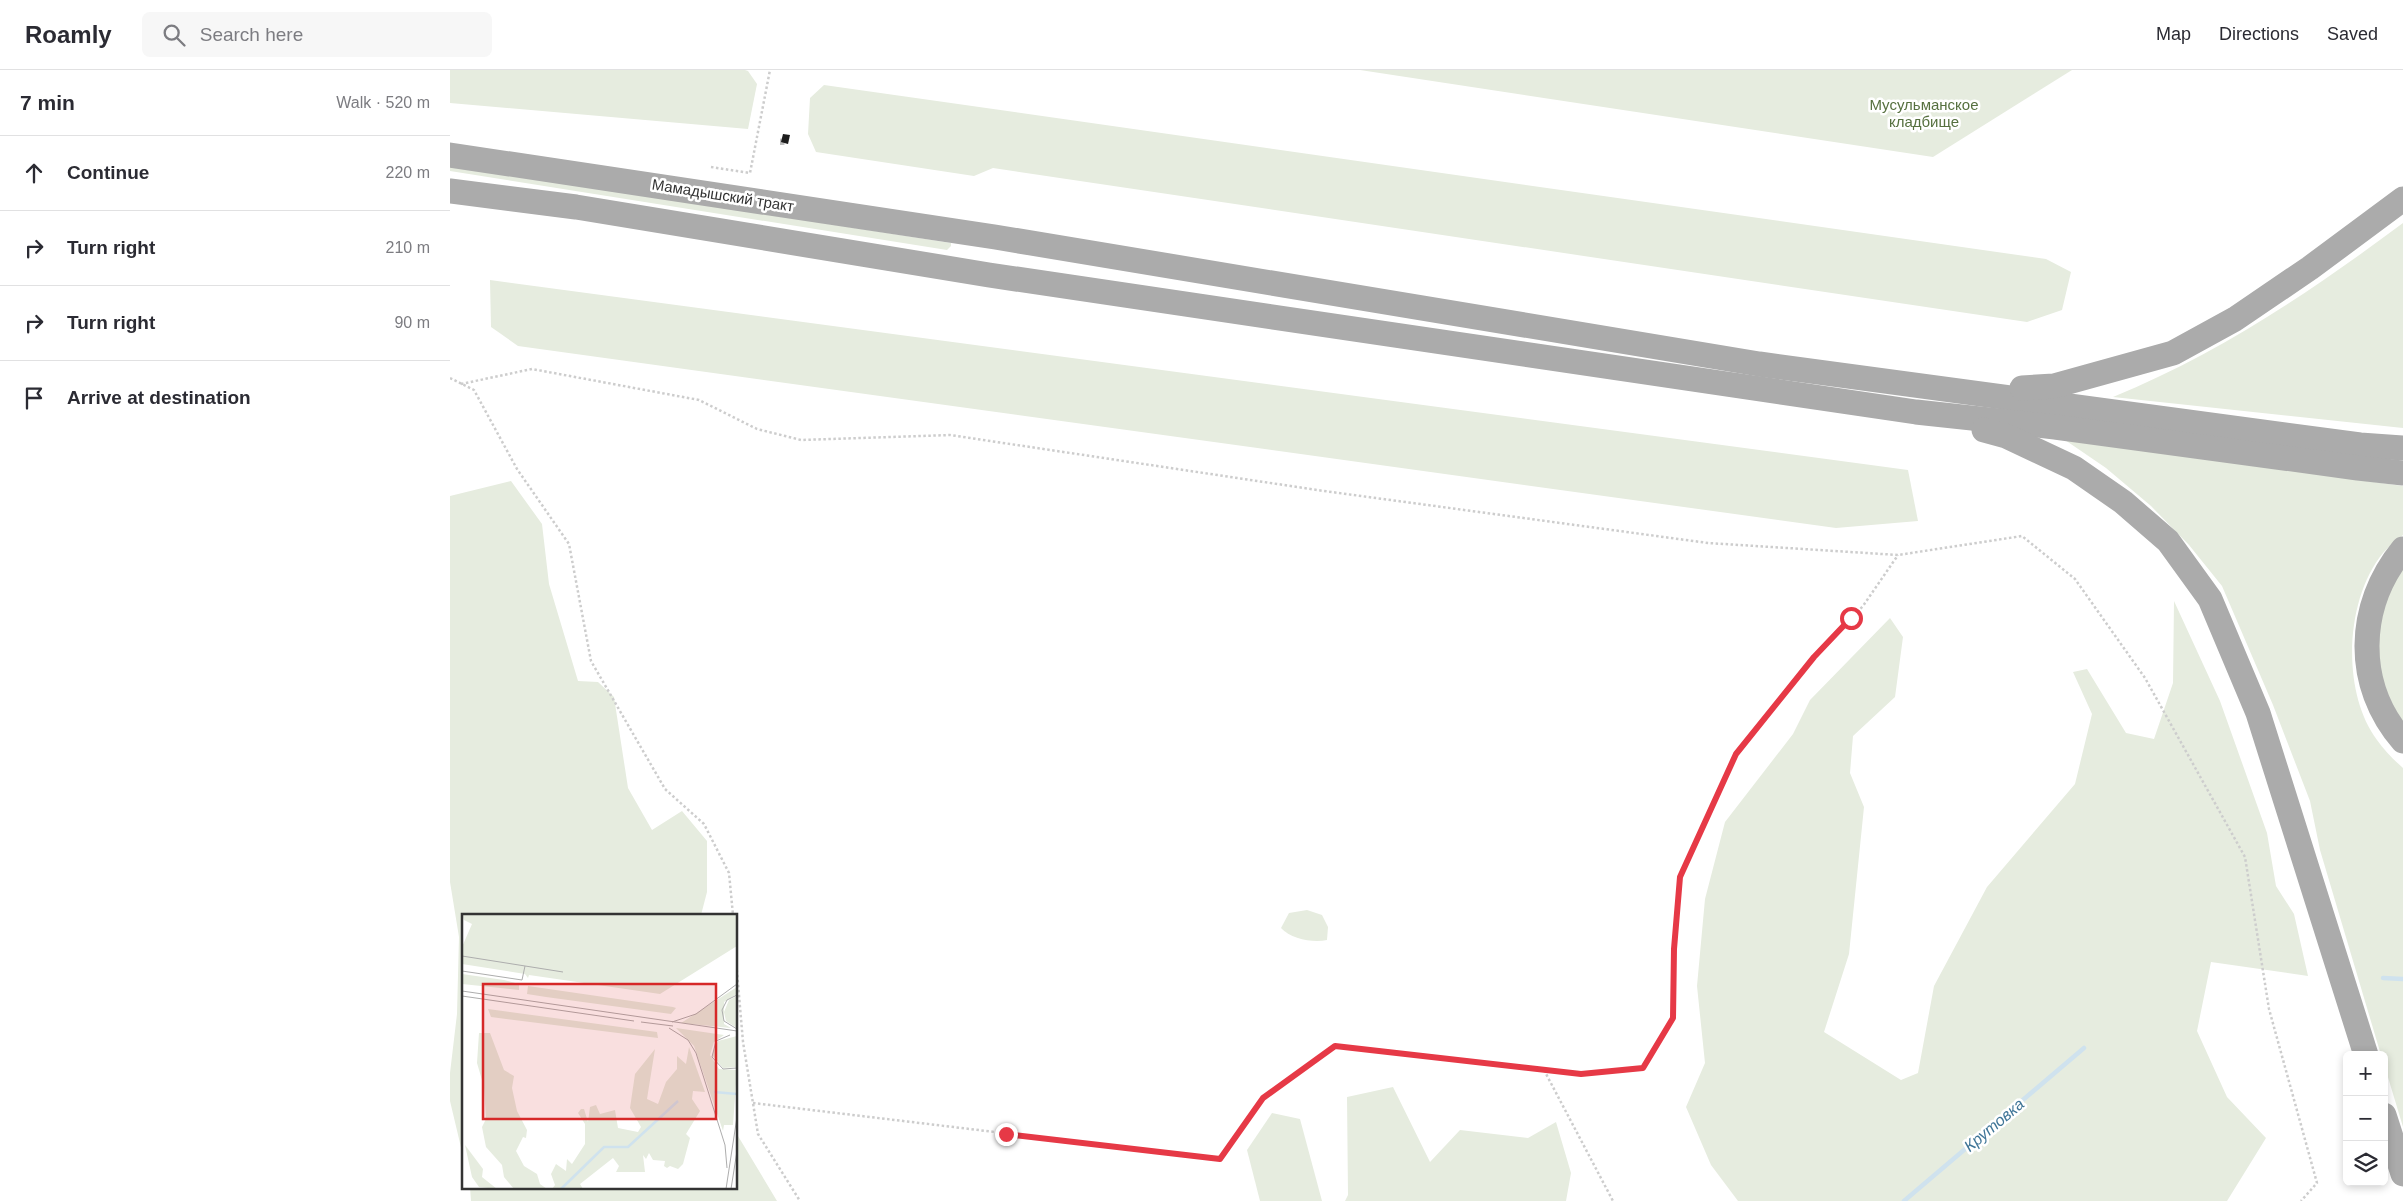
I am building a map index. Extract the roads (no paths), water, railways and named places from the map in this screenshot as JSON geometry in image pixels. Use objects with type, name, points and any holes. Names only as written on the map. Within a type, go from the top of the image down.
[{"type":"main road","name":"Мамадышский тракт","points":[[450,154],[995,238],[1759,364],[1974,392]]},
{"type":"main road","points":[[450,191],[586,208],[989,275],[1916,412],[2054,427],[2403,473]]},
{"type":"main road","points":[[1974,392],[2054,386],[2173,353],[2235,319],[2310,268],[2403,199]]},
{"type":"main road","points":[[1974,392],[2351,443],[2403,448]]},
{"type":"main road","points":[[1916,412],[2006,436],[2074,468],[2123,502],[2168,541],[2210,599],[2234,651],[2258,713],[2365,1051]]},
{"type":"main road","points":[[2403,550],[2377,590],[2366,636],[2370,682],[2388,724],[2403,741]]},
{"type":"main road","points":[[2388,1127],[2403,1174]]},
{"type":"waterway","points":[[2383,978],[2403,979]]},
{"type":"waterway","name":"Крутовка","points":[[1904,1201],[2084,1048]]},
{"type":"park label","name":"Мусульманское кладбище","points":[[1924,112]]}]
